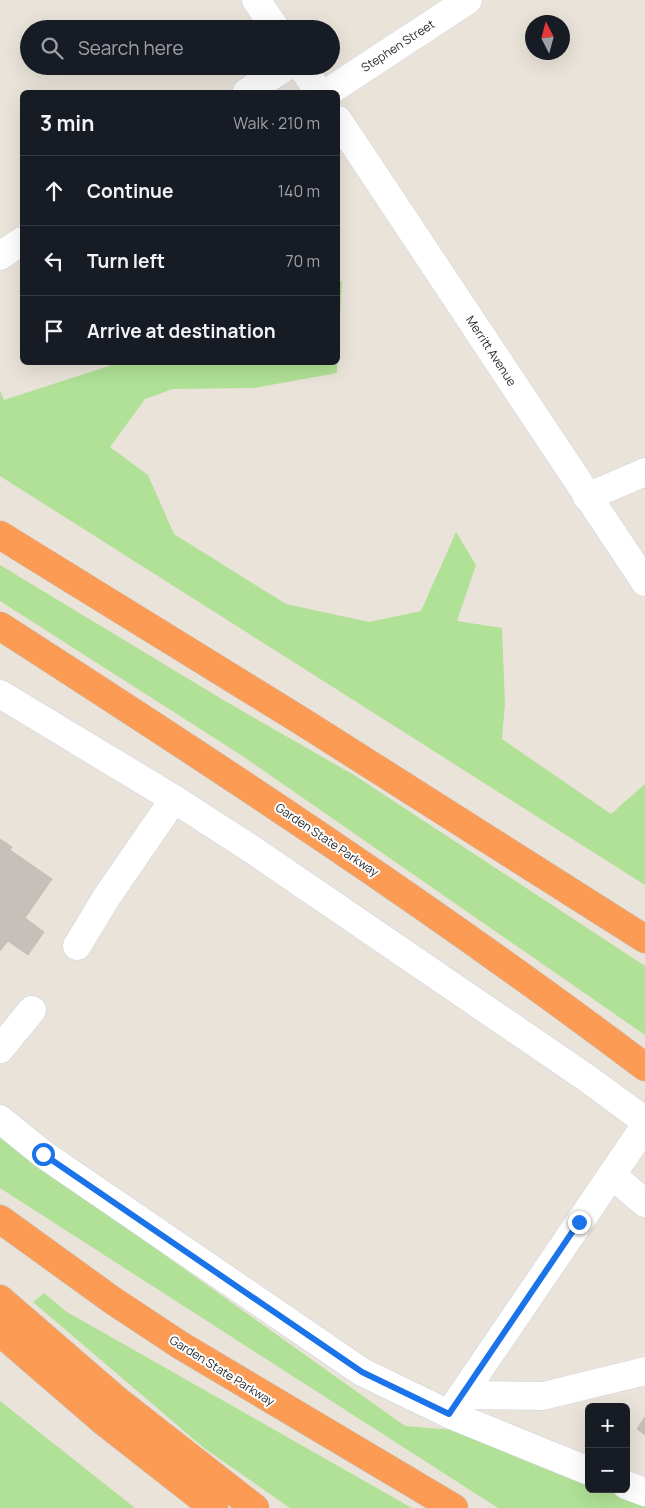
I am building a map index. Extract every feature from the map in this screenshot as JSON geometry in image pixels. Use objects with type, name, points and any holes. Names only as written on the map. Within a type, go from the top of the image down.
[{"type":"highway","points":[[0,535],[303,722],[645,939]]},
{"type":"highway","name":"Garden State Parkway","points":[[0,626],[329,841],[517,973],[645,1067]]},
{"type":"highway","name":"Garden State Parkway","points":[[0,1219],[112,1300],[180,1345],[322,1432],[454,1508]]},
{"type":"highway","points":[[0,1300],[118,1401],[255,1508]]},
{"type":"highway","points":[[0,1332],[103,1421],[214,1508]]},
{"type":"street","points":[[256,0],[270,20]]},
{"type":"street","name":"Stephen Street","points":[[331,90],[468,0]]},
{"type":"street","points":[[250,90],[273,75]]},
{"type":"street","points":[[307,75],[318,90]]},
{"type":"street","name":"Merritt Avenue","points":[[340,123],[645,582]]},
{"type":"street","points":[[0,256],[20,242]]},
{"type":"street","points":[[587,497],[645,472]]},
{"type":"street","points":[[0,694],[174,799],[253,850],[572,1068],[645,1121]]},
{"type":"street","points":[[77,946],[106,898],[174,799]]},
{"type":"street","points":[[3,1037],[32,1010]]},
{"type":"street","points":[[0,1119],[43,1154],[324,1348],[362,1372],[455,1405],[585,1470]]},
{"type":"street","points":[[455,1405],[645,1126]]},
{"type":"street","points":[[612,1175],[645,1203]]},
{"type":"street","points":[[455,1405],[543,1396],[645,1372]]},
{"type":"street","points":[[630,1486],[645,1492]]},
{"type":"green space","points":[[342,281],[340,318],[340,282]]},
{"type":"green space","points":[[112,365],[338,365],[337,373],[254,388],[173,389],[145,399],[110,447],[148,475],[174,534],[286,604],[369,622],[421,611],[456,532],[476,565],[457,621],[502,628],[505,704],[502,739],[611,814],[645,784],[645,885],[0,476],[0,391],[4,400]]},
{"type":"green space","points":[[0,565],[225,701],[354,775],[645,966],[645,1035],[241,755],[0,601]]},
{"type":"green space","points":[[0,1138],[405,1426],[453,1430],[585,1481],[585,1493],[616,1493],[645,1504],[645,1508],[498,1508],[0,1188]]},
{"type":"green space","points":[[44,1293],[67,1312],[412,1508],[290,1508],[204,1448],[33,1302]]},
{"type":"green space","points":[[0,1401],[135,1508],[0,1508]]},
{"type":"building","points":[[0,839],[12,847],[10,850],[52,879],[25,918],[44,932],[28,955],[8,941],[0,951]]},
{"type":"building","points":[[645,1417],[645,1435],[637,1429]]},
{"type":"route","points":[[43,1154],[324,1348],[362,1372],[404,1394],[449,1414],[579,1222]]}]
